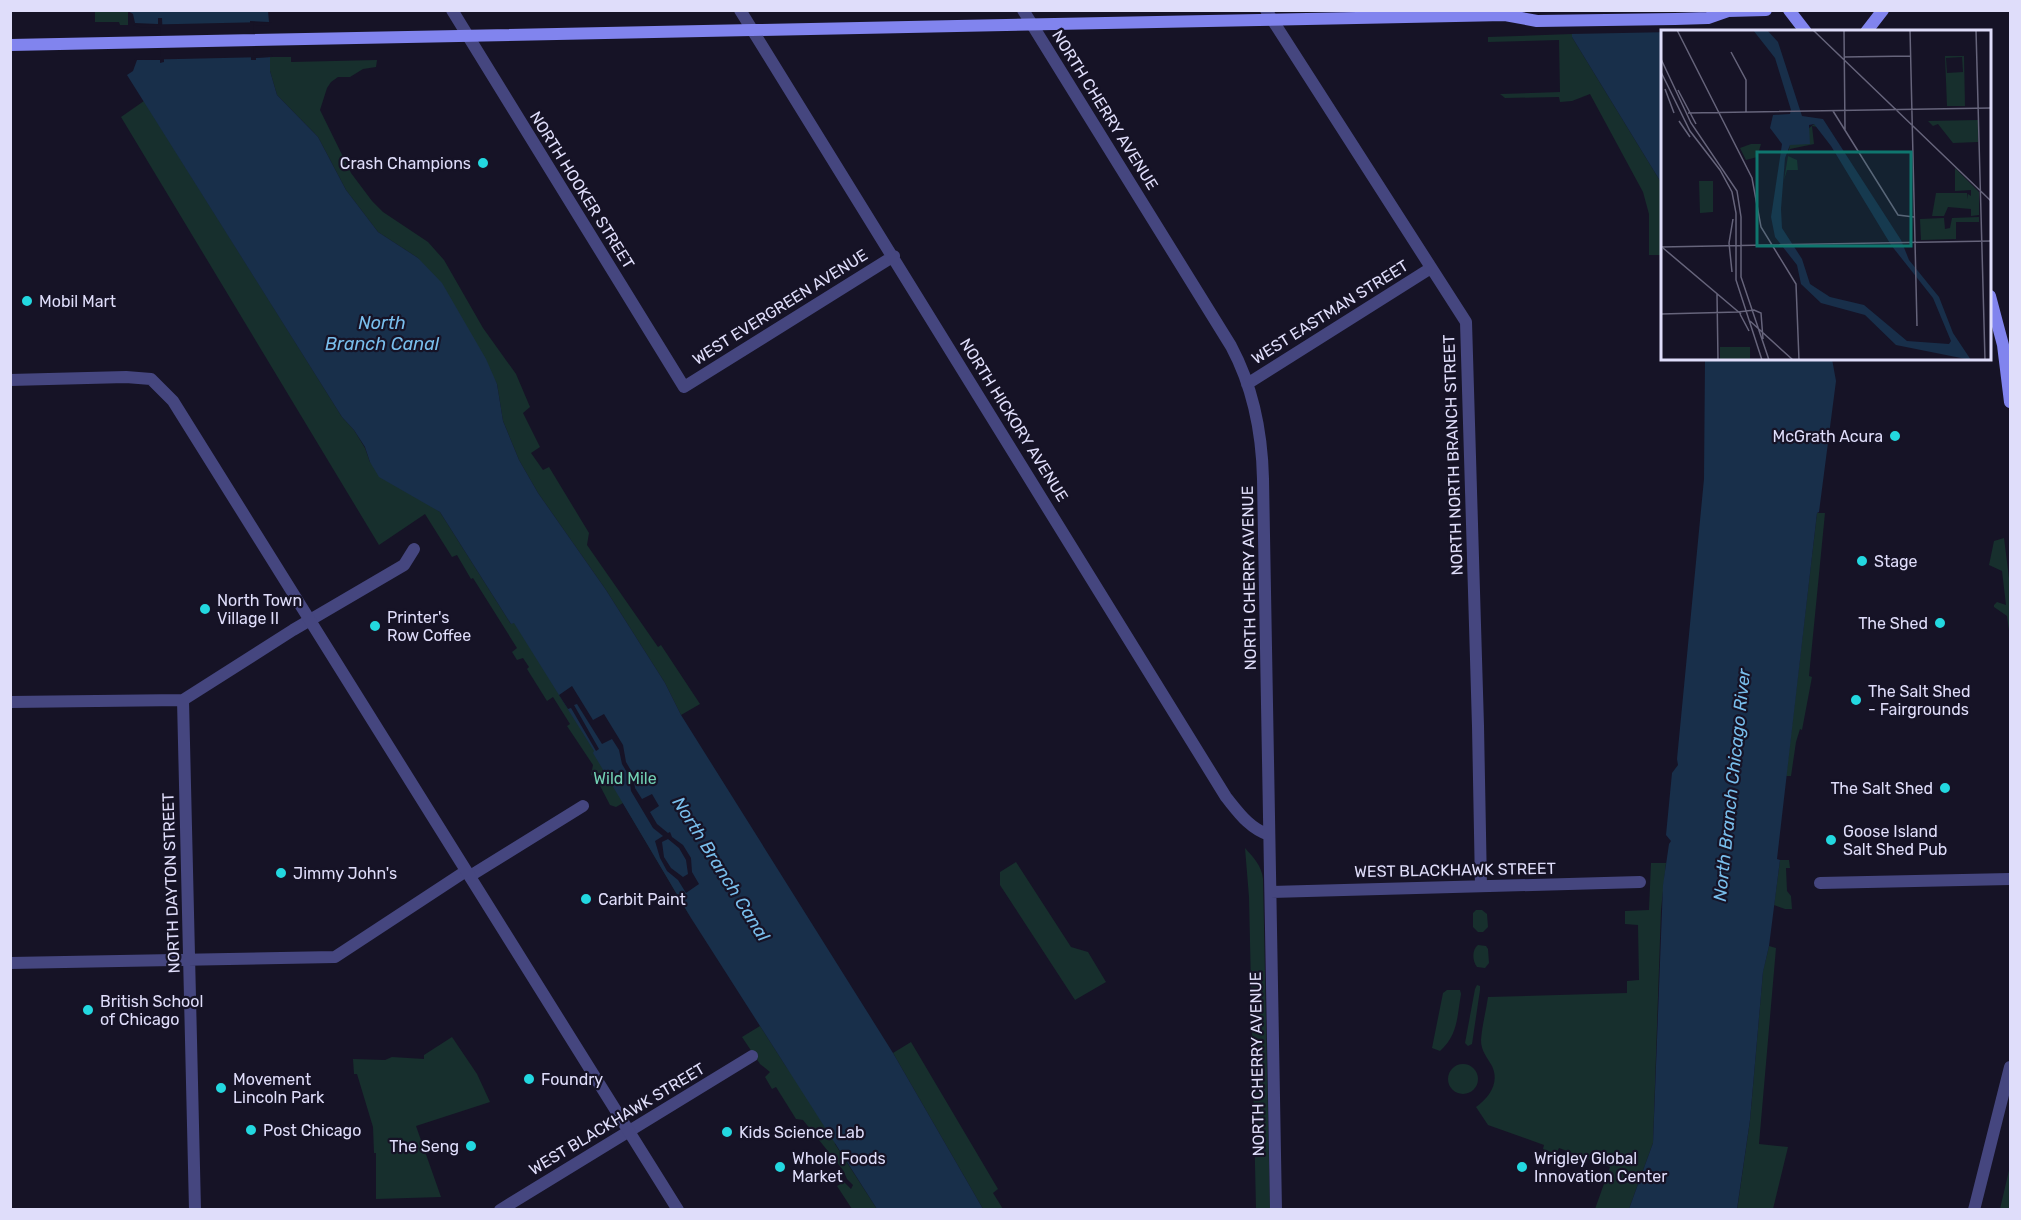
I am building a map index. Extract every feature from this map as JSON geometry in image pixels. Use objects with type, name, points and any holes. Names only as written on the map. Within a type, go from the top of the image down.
[{"type":"main road","points":[[1505,15],[1522,10]]},
{"type":"main road","points":[[10,45],[1032,25],[1269,15],[1505,15],[1538,21],[1675,19],[1708,18],[1727,11],[1766,10]]},
{"type":"main road","points":[[1790,10],[1805,30]]},
{"type":"main road","points":[[1867,30],[1882,10]]},
{"type":"main road","points":[[1991,304],[2002,345],[2010,402]]},
{"type":"street","name":"NORTH HOOKER STREET","points":[[452,10],[684,387]]},
{"type":"street","name":"NORTH HICKORY AVENUE","points":[[740,10],[1226,797],[1248,824],[1269,835]]},
{"type":"street","name":"NORTH CHERRY AVENUE","points":[[1023,10],[1231,346],[1247,384],[1258,426],[1263,455],[1276,1209]]},
{"type":"street","name":"NORTH NORTH BRANCH STREET","points":[[1269,15],[1466,322],[1481,886]]},
{"type":"street","name":"WEST EVERGREEN AVENUE","points":[[684,387],[894,256]]},
{"type":"street","name":"WEST EASTMAN STREET","points":[[1247,384],[1431,268]]},
{"type":"street","points":[[10,380],[126,377],[151,379],[173,401],[678,1209]]},
{"type":"street","points":[[10,702],[183,700],[404,565],[414,549]]},
{"type":"street","name":"NORTH DAYTON STREET","points":[[183,700],[195,1209]]},
{"type":"street","points":[[10,963],[335,957],[468,874],[583,807]]},
{"type":"street","points":[[1820,883],[2010,879]]},
{"type":"street","name":"WEST BLACKHAWK STREET","points":[[1271,892],[1640,882]]},
{"type":"street","name":"WEST BLACKHAWK STREET","points":[[500,1209],[752,1056]]},
{"type":"street","points":[[1974,1209],[2010,1067]]},
{"type":"green space","points":[[95,11],[128,11],[128,25],[120,25],[119,22],[95,22]]},
{"type":"green space","points":[[1572,34],[1661,182],[1661,255],[1649,255],[1649,214],[1643,192],[1590,94],[1572,101],[1560,102],[1559,97],[1505,98],[1500,94],[1560,92],[1559,40],[1488,42],[1488,37]]},
{"type":"green space","points":[[270,57],[291,57],[291,62],[377,60],[376,67],[363,69],[350,77],[338,77],[331,82],[320,110],[351,173],[383,212],[428,242],[444,260],[483,328],[516,374],[530,407],[523,413],[540,447],[531,453],[543,470],[549,467],[589,533],[587,545],[658,647],[661,645],[700,704],[681,715],[665,683],[606,590],[538,493],[519,460],[503,421],[497,384],[418,258],[378,232],[346,190],[318,137],[277,95],[270,71]]},
{"type":"green space","points":[[144,101],[342,417],[354,430],[370,462],[440,512],[511,624],[514,622],[572,686],[691,918],[623,803],[616,807],[610,805],[595,776],[591,775],[593,765],[567,726],[570,724],[553,697],[547,701],[527,669],[529,667],[523,658],[517,660],[512,652],[517,648],[473,578],[471,579],[457,555],[452,557],[425,514],[379,545],[121,117]]},
{"type":"green space","points":[[1817,513],[1825,513],[1809,676],[1812,677],[1802,730],[1800,729],[1796,742],[1791,776],[1786,776]]},
{"type":"green space","points":[[2004,538],[2010,586],[2010,638],[2007,616],[1994,607],[1997,602],[2006,605],[2002,571],[1989,565],[1994,541]]},
{"type":"green space","points":[[1245,848],[1259,866],[1263,879],[1270,1209],[1256,1209],[1249,897]]},
{"type":"green space","points":[[1780,860],[1789,860],[1790,868],[1786,868],[1787,891],[1791,896],[1792,909],[1774,905]]},
{"type":"green space","points":[[1016,862],[1071,947],[1088,952],[1106,982],[1075,1000],[1000,885],[1000,872]]},
{"type":"green space","points":[[1651,863],[1666,863],[1661,910],[1653,1143],[1629,1209],[1595,1209],[1610,1167],[1559,1148],[1556,1154],[1543,1149],[1544,1145],[1488,1125],[1476,1107],[1489,1095],[1495,1078],[1492,1066],[1482,1047],[1482,1029],[1488,997],[1627,993],[1627,981],[1639,980],[1638,925],[1625,924],[1625,911],[1649,910]]},
{"type":"green space","points":[[1476,910],[1482,910],[1487,914],[1488,927],[1483,932],[1478,932],[1473,927],[1473,913]]},
{"type":"green space","points":[[1478,945],[1486,946],[1488,949],[1489,963],[1485,968],[1477,967],[1474,962],[1473,955]]},
{"type":"green space","points":[[1769,946],[1776,948],[1759,1144],[1788,1147],[1773,1209],[1737,1210],[1750,1120],[1763,971]]},
{"type":"green space","points":[[1477,985],[1480,986],[1480,990],[1472,1044],[1468,1046],[1465,1043]]},
{"type":"green space","points":[[1447,990],[1460,990],[1461,994],[1454,1032],[1440,1051],[1432,1048],[1443,993]]},
{"type":"green space","points":[[760,1026],[787,1068],[834,1119],[835,1144],[877,1209],[852,1209],[837,1186],[844,1182],[851,1189],[853,1185],[843,1170],[803,1120],[796,1119],[776,1087],[772,1089],[765,1077],[770,1072],[760,1064],[742,1037]]},
{"type":"green space","points":[[452,1037],[477,1074],[490,1102],[416,1126],[441,1197],[376,1199],[376,1153],[374,1153],[373,1127],[357,1074],[354,1074],[353,1059],[385,1060],[392,1057],[424,1059],[424,1055]]},
{"type":"green space","points":[[911,1042],[998,1189],[993,1193],[1003,1209],[983,1209],[893,1053]]},
{"type":"green space","points":[[1463,1064],[1474,1068],[1478,1079],[1474,1090],[1463,1094],[1452,1090],[1448,1079],[1452,1068]]},
{"type":"green space","points":[[2010,1166],[2010,1209],[2000,1209]]},
{"type":"water","points":[[1658,10],[1662,30],[1661,182],[1572,37],[1572,11]]},
{"type":"water","name":"North Branch Canal","points":[[128,11],[268,11],[269,22],[250,21],[251,60],[270,57],[270,71],[277,95],[318,137],[346,190],[378,232],[418,258],[442,283],[486,359],[497,384],[503,421],[519,460],[538,493],[606,590],[665,683],[681,715],[893,1053],[983,1209],[877,1209],[691,918],[593,753],[594,751],[514,623],[511,624],[440,512],[379,477],[370,462],[365,447],[342,417],[127,75],[133,71],[137,60],[164,62],[162,18],[158,18],[158,24],[135,23],[133,14]]},
{"type":"water","name":"North Branch Chicago River","points":[[1705,360],[1832,360],[1836,381],[1819,512],[1817,513],[1777,859],[1780,860],[1769,946],[1763,972],[1750,1120],[1737,1209],[1629,1209],[1653,1143],[1663,885],[1671,841],[1666,835],[1672,773],[1678,765],[1704,479]]},
{"type":"pier","points":[[1673,10],[1673,30],[1570,34],[1570,11]]},
{"type":"pier","points":[[272,22],[269,25],[256,26],[253,23],[254,56],[271,54],[273,57],[134,60],[137,57],[161,57],[160,27],[143,28],[133,25]]},
{"type":"pier","points":[[572,686],[593,720],[604,714],[623,745],[626,762],[633,774],[635,788],[642,799],[652,794],[659,806],[650,812],[657,824],[668,833],[670,832],[672,837],[683,845],[691,858],[692,872],[699,884],[686,893],[678,880],[667,871],[660,858],[655,841],[663,836],[653,828],[631,791],[629,776],[612,739],[602,744],[577,704],[574,705],[599,749],[596,751],[571,708],[568,709],[559,695]],"holes":[[[668,839],[679,848],[686,860],[688,874],[683,877],[671,868],[664,857],[662,842]]]},
{"type":"place","name":"Crash Champions","points":[[483,163]]},
{"type":"place","name":"Mobil Mart","points":[[27,301]]},
{"type":"place","name":"McGrath Acura","points":[[1895,436]]},
{"type":"place","name":"Stage","points":[[1862,561]]},
{"type":"place","name":"North Town Village II","points":[[205,609]]},
{"type":"place","name":"The Shed","points":[[1940,623]]},
{"type":"place","name":"Printer's Row Coffee","points":[[375,626]]},
{"type":"place","name":"The Salt Shed - Fairgrounds","points":[[1856,700]]},
{"type":"place","name":"The Salt Shed","points":[[1945,788]]},
{"type":"place","name":"Goose Island Salt Shed Pub","points":[[1831,840]]},
{"type":"place","name":"Jimmy John's","points":[[281,873]]},
{"type":"place","name":"Carbit Paint","points":[[586,899]]},
{"type":"place","name":"British School of Chicago","points":[[88,1010]]},
{"type":"place","name":"Foundry","points":[[529,1079]]},
{"type":"place","name":"Movement Lincoln Park","points":[[221,1088]]},
{"type":"place","name":"Post Chicago","points":[[251,1130]]},
{"type":"place","name":"Kids Science Lab","points":[[727,1132]]},
{"type":"place","name":"The Seng","points":[[471,1146]]},
{"type":"place","name":"Whole Foods Market","points":[[780,1167]]},
{"type":"place","name":"Wrigley Global Innovation Center","points":[[1522,1167]]},
{"type":"park label","name":"Wild Mile","points":[[625,778]]}]
